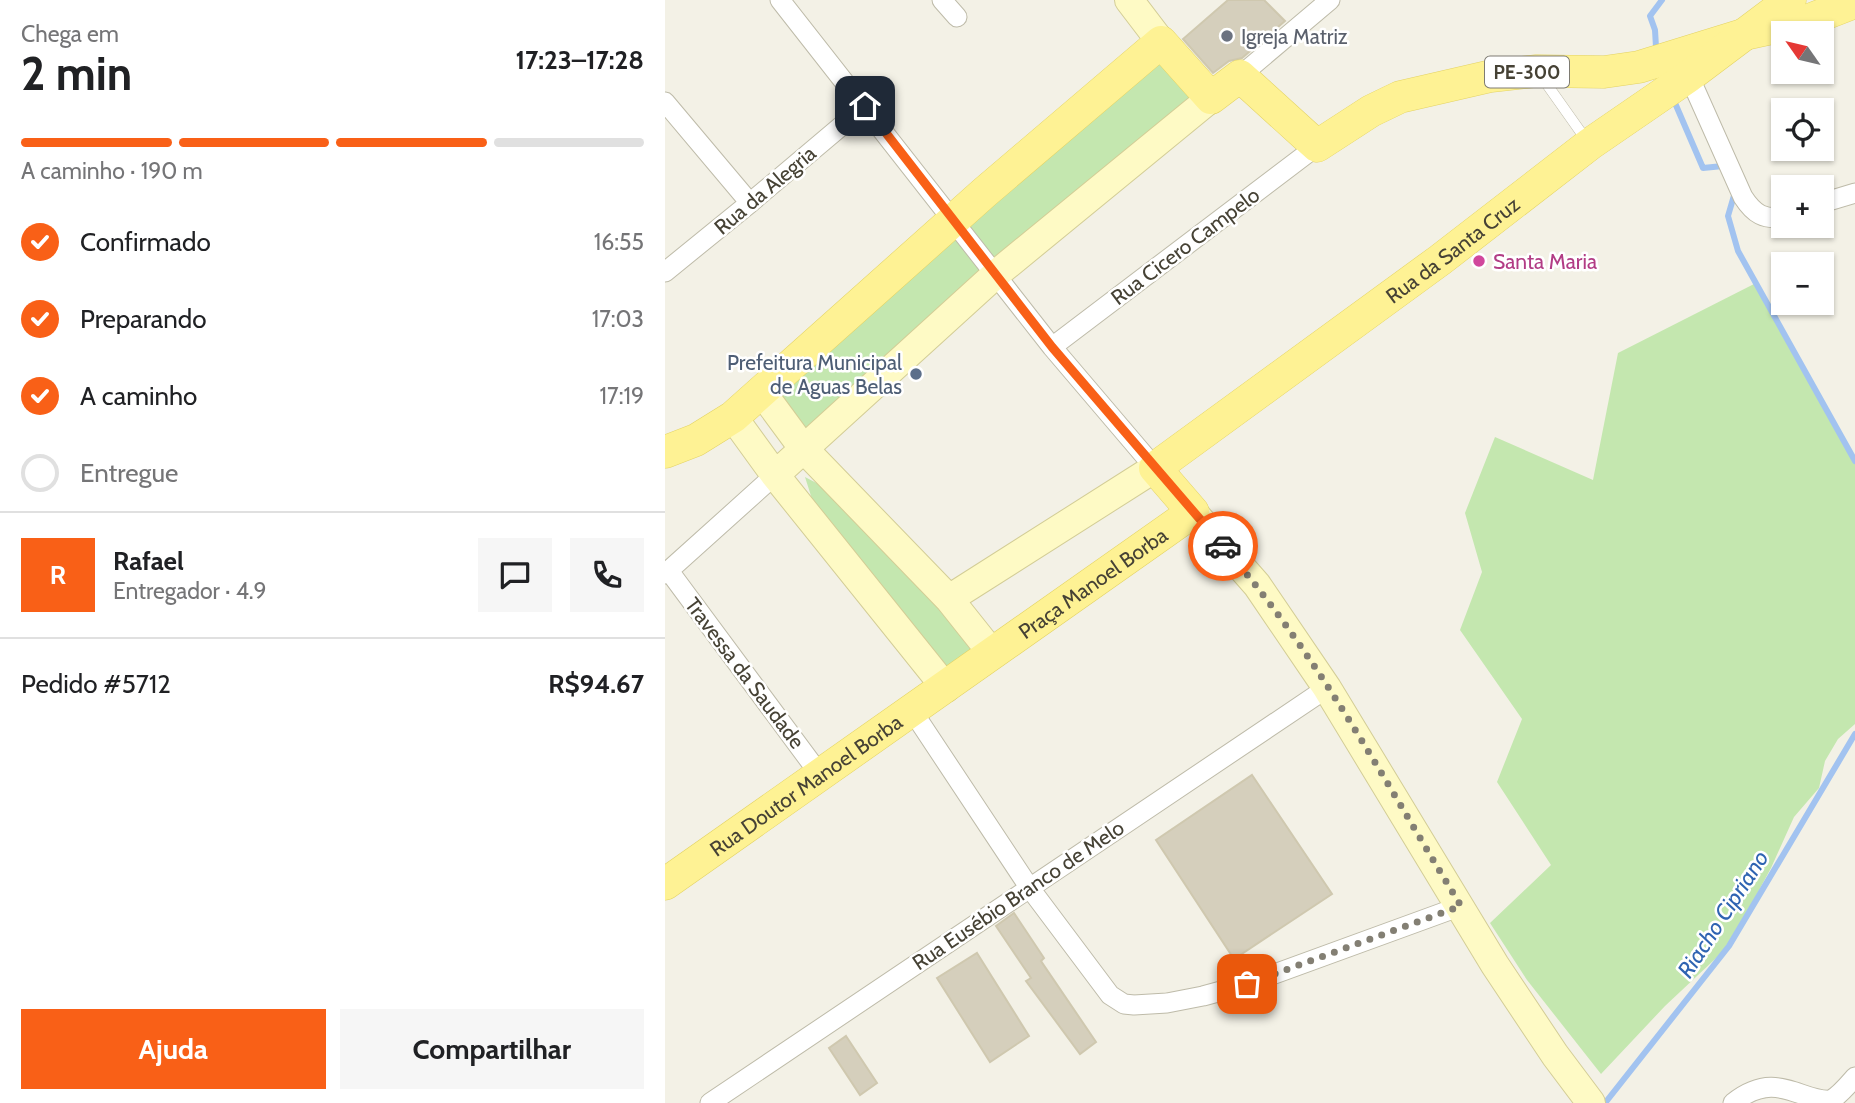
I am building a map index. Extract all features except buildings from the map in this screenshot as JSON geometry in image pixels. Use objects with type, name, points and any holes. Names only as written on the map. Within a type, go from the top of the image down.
[{"type":"main road","name":"PE-300","points":[[1317,146],[1371,111],[1401,97],[1462,81],[1538,71],[1604,72],[1639,67],[1749,33],[1790,0]]},
{"type":"main road","points":[[1749,33],[1809,20],[1855,2]]},
{"type":"main road","name":"Rua da Santa Cruz","points":[[1155,468],[1440,260],[1590,144],[1749,33]]},
{"type":"main road","points":[[665,452],[697,440],[733,417],[985,192],[1161,42],[1211,98],[1240,76],[1317,146]]},
{"type":"main road","points":[[1155,468],[1193,512]]},
{"type":"main road","name":"Praça Manoel Borba","points":[[946,688],[1193,512]]},
{"type":"main road","name":"Rua Doutor Manoel Borba","points":[[665,884],[946,688]]},
{"type":"street","points":[[780,0],[1052,347],[1155,468],[949,599]]},
{"type":"street","points":[[942,0],[957,17]]},
{"type":"street","points":[[1129,0],[1161,42]]},
{"type":"street","points":[[1240,76],[1331,0]]},
{"type":"street","points":[[1689,76],[1743,197],[1751,209],[1771,219]]},
{"type":"street","points":[[667,573],[995,275],[1211,98]]},
{"type":"street","points":[[665,102],[750,203]]},
{"type":"street","name":"Rua da Alegria","points":[[665,272],[865,106]]},
{"type":"street","name":"Rua Cicero Campelo","points":[[1052,347],[1317,146]]},
{"type":"street","points":[[1834,199],[1852,193]]},
{"type":"street","points":[[761,391],[803,448],[949,599],[992,653]]},
{"type":"street","points":[[733,417],[775,475],[946,688]]},
{"type":"street","points":[[1193,512],[1257,585],[1327,688],[1495,965],[1555,1055],[1591,1103]]},
{"type":"street","name":"Travessa da Saudade","points":[[667,573],[821,776]]},
{"type":"street","name":"Rua Eusébio Branco de Melo","points":[[710,1103],[1327,688]]},
{"type":"street","points":[[913,712],[1029,887],[1104,987],[1117,999],[1134,1005],[1167,1003],[1203,996],[1247,984],[1461,906]]},
{"type":"street","points":[[1733,1103],[1754,1090],[1773,1089],[1822,1103],[1833,1099],[1855,1077]]},
{"type":"lane","points":[[1538,71],[1590,144]]},
{"type":"green space","points":[[1160,49],[1204,97],[996,267],[961,221]]},
{"type":"green space","points":[[954,224],[988,274],[805,441],[769,393]]},
{"type":"green space","points":[[1756,283],[1771,310],[1771,315],[1774,315],[1855,461],[1855,724],[1838,739],[1825,761],[1819,788],[1794,817],[1771,868],[1729,946],[1665,1006],[1601,1074],[1527,980],[1490,923],[1551,865],[1497,782],[1522,719],[1460,630],[1482,572],[1465,513],[1495,437],[1593,480],[1618,353]]},
{"type":"green space","points":[[805,477],[845,498],[983,651],[946,677],[818,518]]},
{"type":"waterway","name":"Riacho Cipriano","points":[[1656,47],[1655,30],[1650,16],[1662,0]]},
{"type":"waterway","name":"Riacho Cipriano","points":[[1675,103],[1703,168],[1723,166],[1725,170]]},
{"type":"waterway","name":"Riacho Cipriano","points":[[1735,192],[1728,216],[1738,251],[1855,461]]},
{"type":"waterway","name":"Riacho Cipriano","points":[[1605,1103],[1729,946],[1855,734]]},
{"type":"way so far","points":[[1223,546],[1257,585],[1327,688],[1461,906],[1247,984]]},
{"type":"place","name":"Igreja Matriz","points":[[1227,36]]},
{"type":"place","name":"Santa Maria","points":[[1479,261]]},
{"type":"place","name":"Prefeitura Municipal de Aguas Belas","points":[[916,374]]},
{"type":"route","points":[[865,106],[1052,347],[1223,546]]}]
